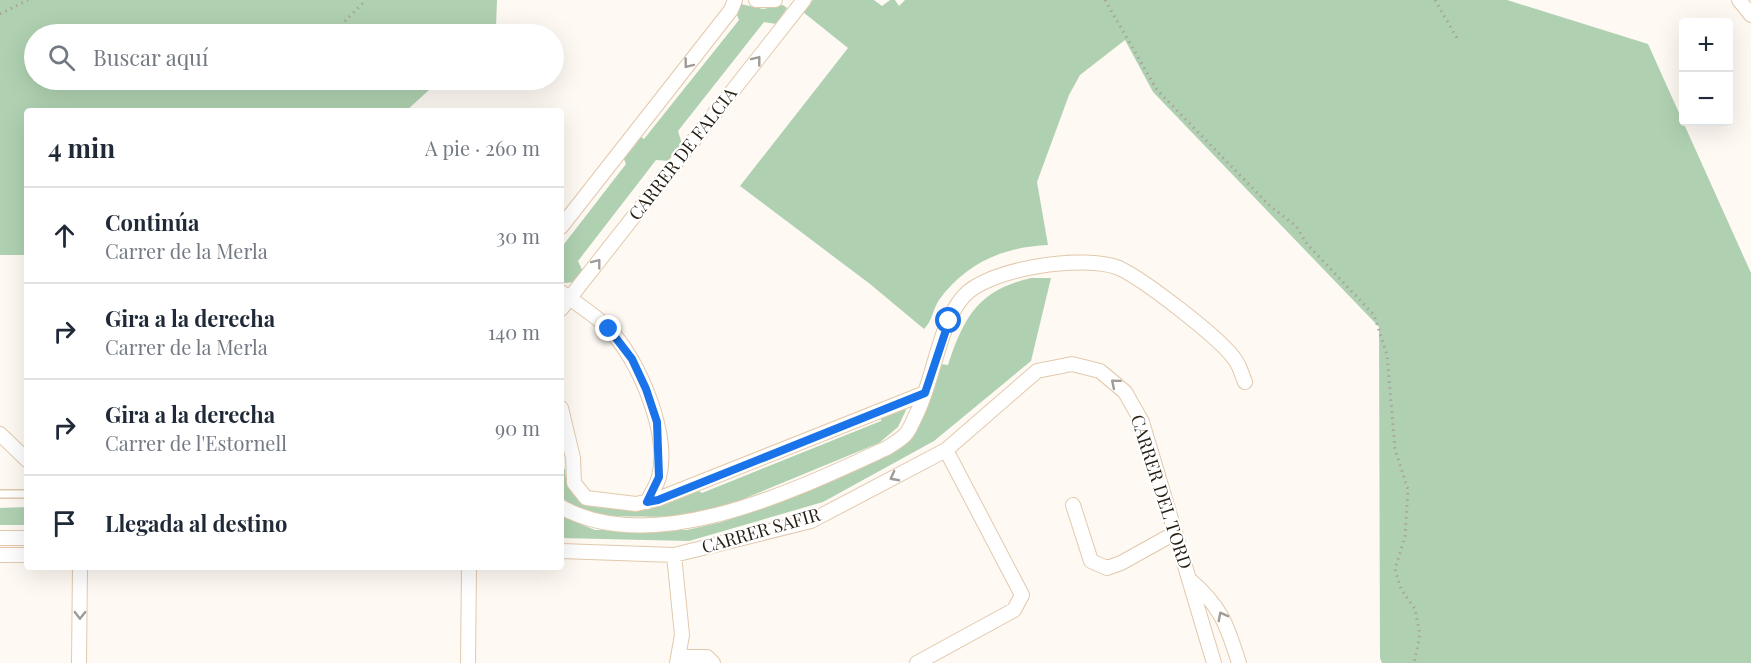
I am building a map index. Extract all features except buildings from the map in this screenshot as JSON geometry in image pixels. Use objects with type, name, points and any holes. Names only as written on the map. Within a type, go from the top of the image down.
[{"type":"street","points":[[564,223],[731,10],[735,0]]},
{"type":"street","points":[[756,0],[775,0]]},
{"type":"street","name":"CARRER DE FALCIA","points":[[564,300],[804,0]]},
{"type":"street","points":[[1739,0],[1751,15]]},
{"type":"street","points":[[564,508],[587,520],[614,525],[700,521],[740,509],[887,448],[907,434],[925,393],[949,321],[963,296],[994,276],[1028,269],[1096,263],[1118,268],[1140,280],[1202,327],[1237,361],[1245,381]]},
{"type":"street","points":[[564,300],[609,329],[632,359],[646,389],[657,422],[660,458],[659,477],[647,502]]},
{"type":"street","name":"CARRER DEL TORD","points":[[946,450],[1037,371],[1072,364],[1100,371],[1125,392],[1142,422],[1214,663]]},
{"type":"street","points":[[564,420],[573,458],[574,483],[586,498],[636,504],[658,500],[925,393]]},
{"type":"street","points":[[0,434],[24,457]]},
{"type":"street","points":[[917,663],[1014,610],[1022,595],[946,450]]},
{"type":"street","name":"CARRER SAFIR","points":[[564,551],[674,555],[811,521],[946,450]]},
{"type":"street","points":[[1073,505],[1091,561],[1107,568],[1121,563],[1175,533]]},
{"type":"street","points":[[0,538],[24,538]]},
{"type":"street","points":[[0,555],[24,555]]},
{"type":"street","points":[[674,555],[682,635],[678,660],[707,657],[713,663]]},
{"type":"street","points":[[79,663],[80,570]]},
{"type":"street","points":[[468,663],[470,570]]},
{"type":"street","points":[[1189,579],[1208,595],[1222,612],[1239,663]]},
{"type":"lane","points":[[0,495],[24,494]]},
{"type":"path","points":[[0,14],[28,0]]},
{"type":"path","points":[[342,24],[366,0]]},
{"type":"path","points":[[1105,0],[1157,90],[1270,206],[1296,226],[1306,244],[1374,315],[1387,355],[1395,449],[1408,490],[1405,536],[1395,569],[1401,590],[1415,609],[1419,635],[1414,663]]},
{"type":"path","points":[[1435,0],[1457,38]]},
{"type":"green space","points":[[0,0],[497,0],[496,24],[24,24],[24,90],[429,90],[409,108],[24,108],[24,255],[0,255]]},
{"type":"green space","points":[[813,0],[874,0],[882,6],[890,0],[895,0],[899,6],[905,0],[1507,0],[1648,44],[1679,113],[1679,126],[1685,126],[1751,273],[1751,663],[1382,663],[1380,658],[1379,327],[1153,92],[1125,40],[1080,75],[1069,95],[1037,182],[1048,245],[1016,249],[987,259],[973,267],[961,276],[939,300],[924,329],[870,284],[740,186],[848,48],[803,12]]},
{"type":"green space","points":[[741,4],[763,9],[783,5],[787,8],[776,24],[764,22],[678,131],[682,144],[669,161],[656,160],[578,261],[583,272],[575,282],[565,283],[564,244],[626,164],[621,152],[636,133],[644,139],[739,20],[734,7]]},
{"type":"green space","points":[[1031,278],[1051,278],[1031,361],[934,441],[823,502],[689,541],[564,538],[564,517],[595,530],[687,530],[722,522],[888,454],[940,364],[948,365],[960,332],[976,308],[986,298],[1013,283]]},
{"type":"green space","points":[[901,404],[906,410],[898,427],[879,443],[719,509],[674,517],[598,516],[572,506],[564,499],[564,469],[570,489],[581,502],[597,507],[637,504],[693,487],[702,493],[881,421],[883,409]]},
{"type":"green space","points":[[24,507],[24,525],[0,525],[0,508]]},
{"type":"route","points":[[609,329],[632,359],[646,389],[657,422],[659,477],[647,502],[658,500],[925,393],[949,321]]}]
